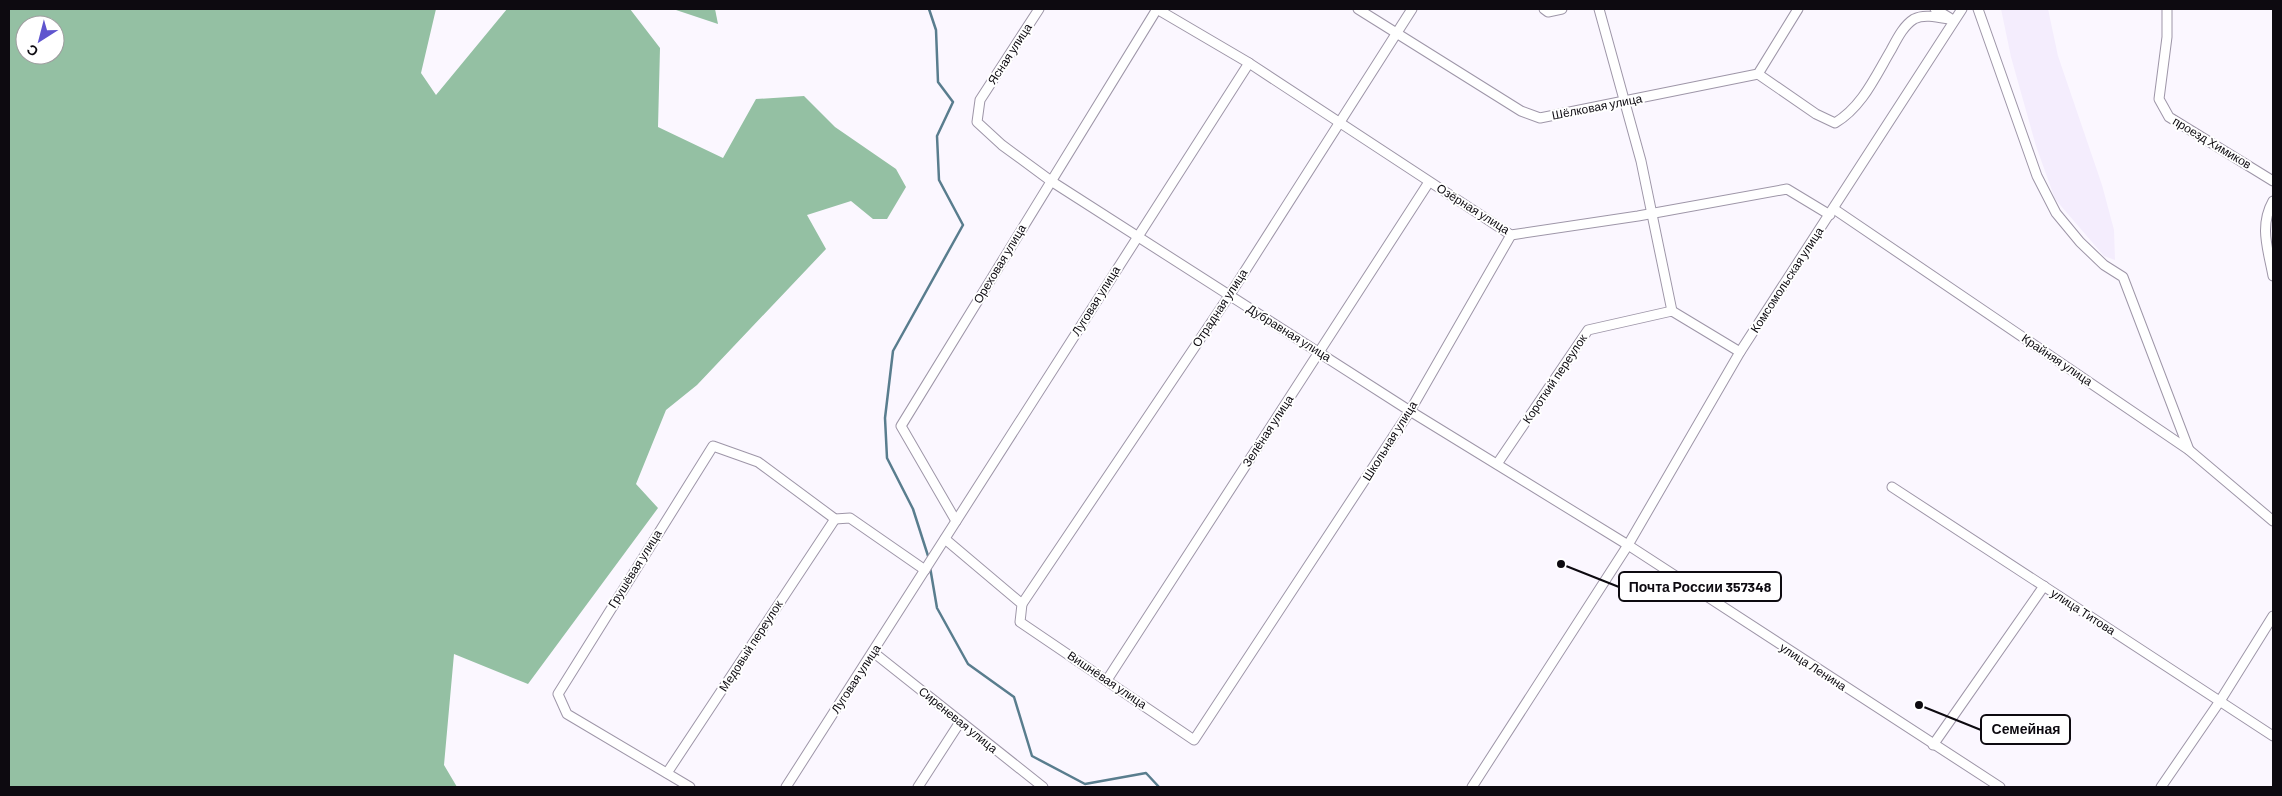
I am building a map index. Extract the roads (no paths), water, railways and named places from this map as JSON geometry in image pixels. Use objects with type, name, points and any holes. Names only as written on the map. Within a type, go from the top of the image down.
[{"type":"street","name":"Ясная улица","points":[[980,100],[1039,9]]},
{"type":"street","name":"Озёрная улица","points":[[1157,9],[1249,63],[1338,124],[1510,235],[1651,213],[1788,188],[1832,212]]},
{"type":"street","name":"Ореховая улица","points":[[956,521],[901,426],[1157,9]]},
{"type":"street","name":"Шёлковая улица","points":[[1358,9],[1520,111],[1540,118],[1758,74]]},
{"type":"street","name":"Отрадная улица","points":[[1022,604],[1229,296],[1412,9]]},
{"type":"street","points":[[1544,9],[1548,12],[1562,9]]},
{"type":"street","points":[[1599,9],[1641,162],[1672,310],[1740,352]]},
{"type":"street","points":[[1798,9],[1758,74],[1816,114],[1835,123],[1848,115],[1865,94],[1904,27],[1916,18],[1931,17],[1953,20]]},
{"type":"street","points":[[1935,9],[1953,20]]},
{"type":"street","name":"Комсомольская улица","points":[[1472,787],[1628,545],[1740,352],[1832,212],[1953,20],[1962,9]]},
{"type":"street","points":[[1978,9],[2037,176],[2056,213],[2080,242],[2104,266],[2123,277],[2189,450]]},
{"type":"street","name":"проезд Химиков","points":[[2168,9],[2167,37],[2159,99],[2168,117],[2273,181]]},
{"type":"street","name":"Луговая улица","points":[[786,787],[1136,236],[1249,63]]},
{"type":"street","name":"Дубравная улица","points":[[980,100],[977,122],[983,130],[1051,181],[1410,411],[1628,545]]},
{"type":"street","name":"Зелёная улица","points":[[1107,680],[1429,182]]},
{"type":"street","points":[[2273,201],[2266,214],[2265,233],[2273,276]]},
{"type":"street","name":"Крайняя улица","points":[[1832,212],[2189,450],[2273,521]]},
{"type":"street","name":"Школьная улица","points":[[1260,642],[1410,411],[1510,235]]},
{"type":"street","name":"Короткий переулок","points":[[1497,464],[1588,330],[1672,310]]},
{"type":"street","name":"Грушёвая улица","points":[[667,773],[567,714],[558,694],[713,446],[758,462],[835,519]]},
{"type":"street","name":"улица Титова","points":[[1892,487],[2273,736]]},
{"type":"street","points":[[835,519],[850,518],[925,570]]},
{"type":"street","name":"Медовый переулок","points":[[667,773],[835,519]]},
{"type":"street","points":[[945,539],[1022,604]]},
{"type":"street","name":"улица Ленина","points":[[1628,545],[1933,746],[2000,787]]},
{"type":"street","points":[[1933,746],[2044,586]]},
{"type":"street","name":"Вишнёвая улица","points":[[1022,604],[1020,622],[1194,740],[1260,642]]},
{"type":"street","points":[[2161,787],[2220,701],[2273,616]]},
{"type":"street","name":"Сиреневая улица","points":[[873,652],[1044,787]]},
{"type":"street","points":[[918,787],[960,722]]},
{"type":"street","points":[[667,773],[690,787]]},
{"type":"waterway","points":[[929,9],[936,30],[938,82],[953,102],[937,136],[939,180],[963,225],[893,351],[885,418],[887,458],[913,509],[929,559]]},
{"type":"waterway","points":[[930,567],[937,608],[968,664],[1014,697],[1032,756],[1085,784],[1146,773],[1159,787]]},
{"type":"place","name":"Почта России 357348","points":[[1561,564]]},
{"type":"place","name":"Семейная","points":[[1919,705]]}]
